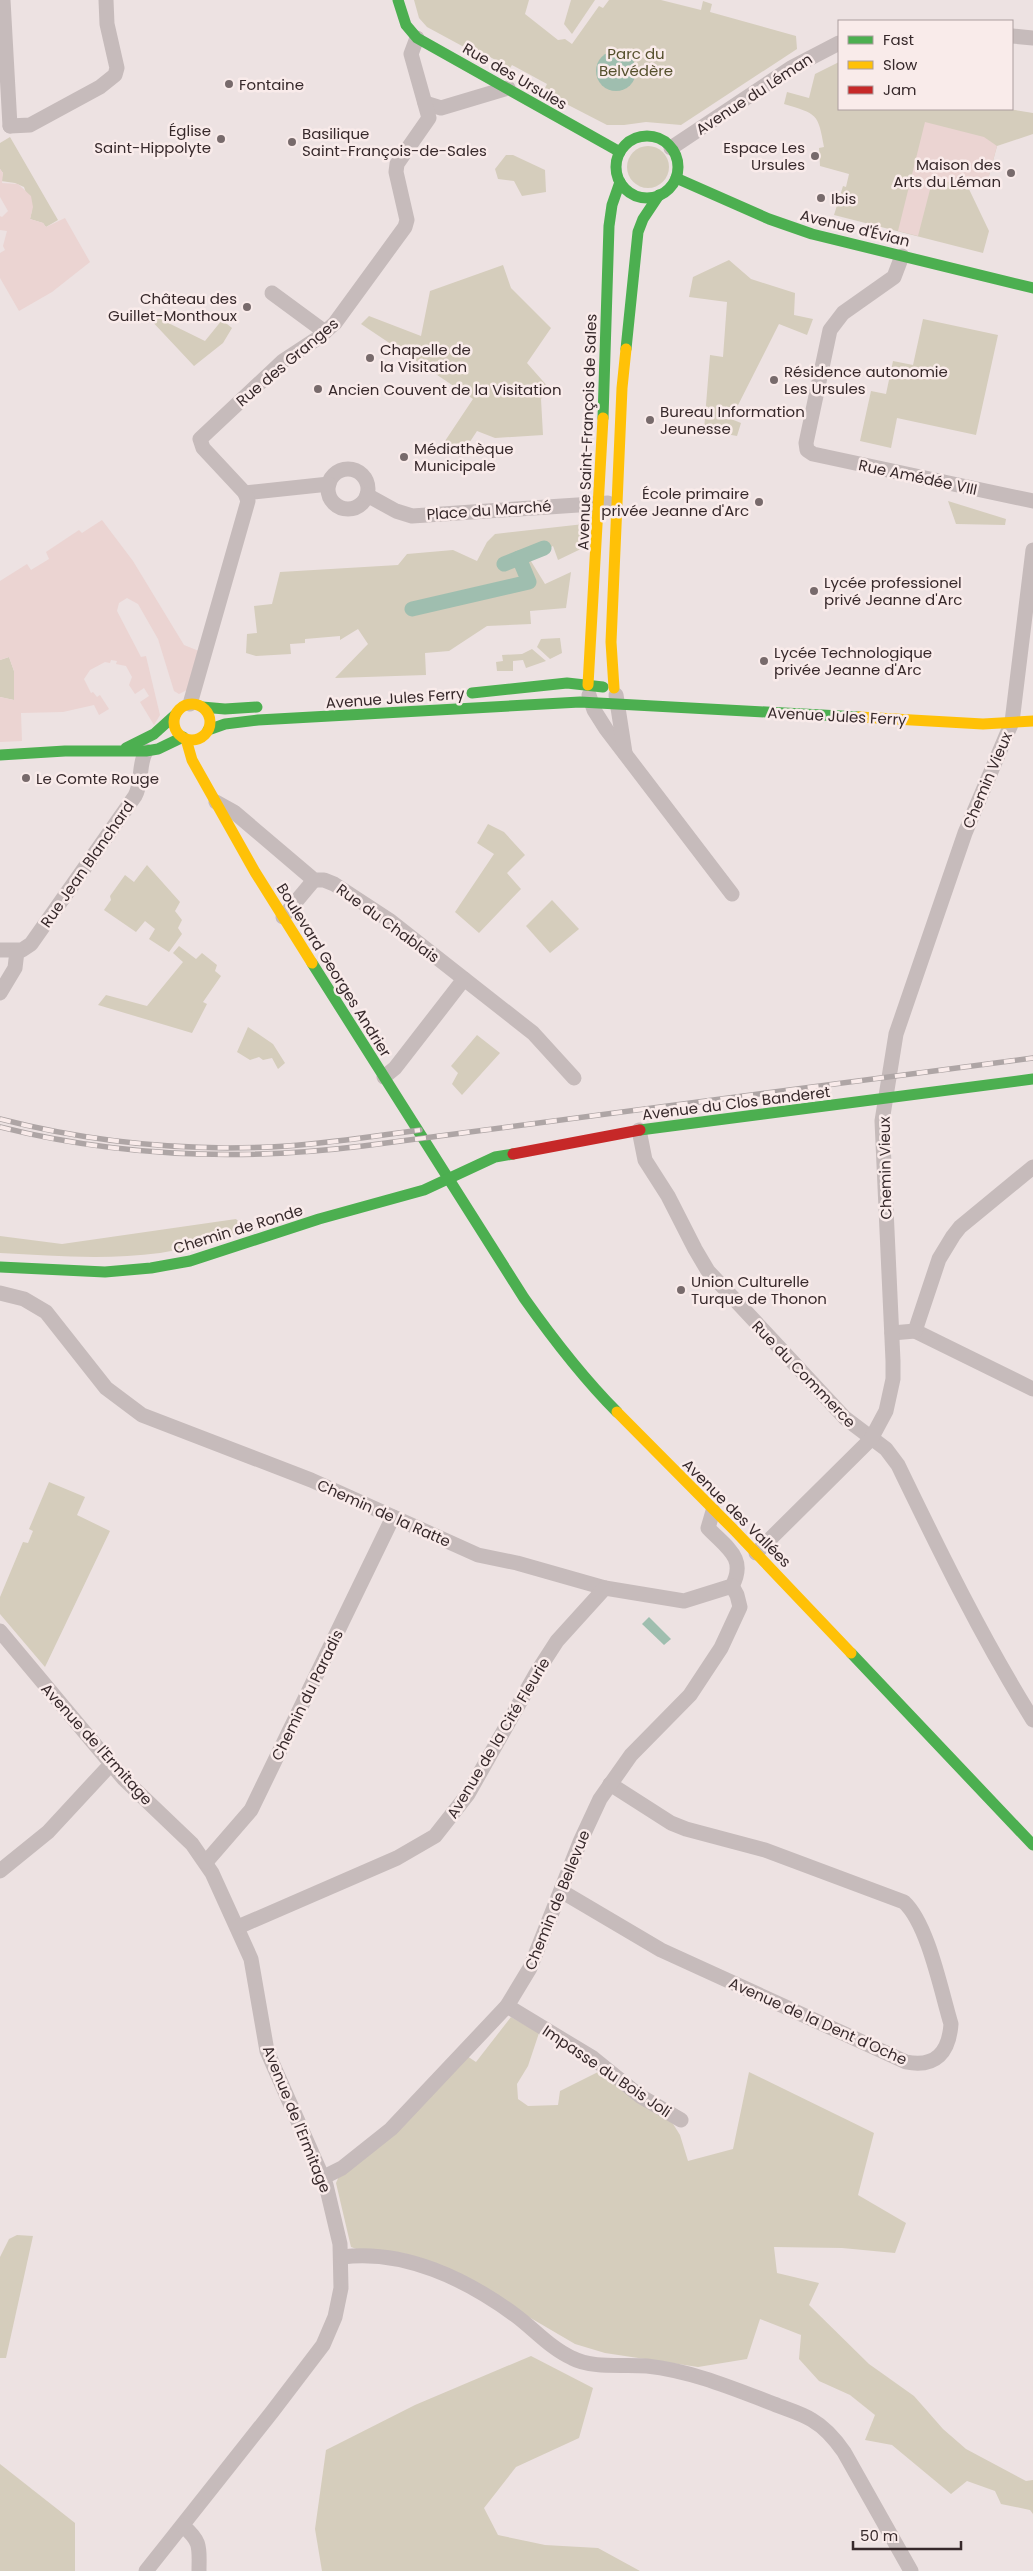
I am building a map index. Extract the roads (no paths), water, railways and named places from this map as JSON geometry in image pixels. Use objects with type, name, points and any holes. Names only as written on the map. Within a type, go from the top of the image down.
[{"type":"street","points":[[3,0],[5,130],[30,125],[95,90],[115,75],[117,68],[107,24],[106,0]]},
{"type":"street","name":"Rue des Ursules","points":[[398,0],[402,17],[408,28],[417,38],[528,98],[542,110],[620,152]]},
{"type":"street","points":[[1013,36],[1033,38]]},
{"type":"street","name":"Rue des Granges","points":[[245,492],[203,448],[200,439],[279,365],[325,332],[339,319],[405,227],[407,220],[396,168],[401,156],[428,120],[425,102],[411,54],[417,38]]},
{"type":"street","name":"Avenue du Léman","points":[[671,148],[791,68],[838,44]]},
{"type":"street","points":[[425,102],[441,108],[508,88]]},
{"type":"street","points":[[625,752],[614,688],[611,642],[622,388],[637,239],[643,219],[659,196],[671,187],[676,178],[678,162],[671,148],[659,138],[644,136],[630,141],[620,152],[616,165],[620,182],[630,193],[638,197],[659,196]]},
{"type":"street","name":"Avenue d'Évian","points":[[676,178],[790,227],[1033,288]]},
{"type":"street","name":"Avenue Saint-François de Sales","points":[[588,685],[600,503],[609,226],[612,205],[620,182]]},
{"type":"street","name":"Rue Amédée VIII","points":[[902,256],[894,277],[843,313],[830,330],[806,446],[813,454],[1033,501]]},
{"type":"street","points":[[272,293],[325,332]]},
{"type":"street","points":[[341,470],[356,470],[366,480],[367,495],[358,506],[343,508],[331,499],[329,484],[335,474],[341,470]]},
{"type":"street","points":[[196,706],[246,512],[248,501],[245,492],[329,484]]},
{"type":"street","name":"Place du Marché","points":[[367,495],[396,511],[412,516],[616,503]]},
{"type":"street","name":"Chemin Vieux","points":[[756,1553],[871,1438],[881,1424],[889,1399],[893,1379],[892,1333],[882,1121],[887,1099],[894,1041],[965,833],[1012,722],[1033,550]]},
{"type":"street","name":"Avenue Jules Ferry","points":[[455,694],[549,685],[588,685],[614,688],[640,706]]},
{"type":"street","points":[[588,685],[591,702],[598,718],[732,894]]},
{"type":"street","points":[[378,699],[378,713]]},
{"type":"street","name":"Avenue Jules Ferry","points":[[206,732],[226,724],[258,720],[591,702],[982,724],[1033,721]]},
{"type":"street","points":[[146,751],[176,760],[200,773],[200,755],[209,718],[196,706]]},
{"type":"street","points":[[119,750],[154,734],[181,707],[196,706],[225,709],[272,706]]},
{"type":"street","points":[[175,715],[175,728],[185,738],[194,740],[206,732]]},
{"type":"street","points":[[0,755],[119,750],[146,751],[158,749],[185,738]]},
{"type":"street","name":"Boulevard Georges Andrier","points":[[185,738],[188,750],[200,773],[283,917],[449,1179]]},
{"type":"street","name":"Rue Jean Blanchard","points":[[18,950],[25,949],[31,944],[135,796],[141,782],[142,760],[146,751]]},
{"type":"street","name":"Rue du Chablais","points":[[216,802],[234,812],[314,880],[329,882],[367,905],[464,979],[540,1039],[574,1078]]},
{"type":"street","points":[[283,917],[314,880]]},
{"type":"street","points":[[0,950],[18,950],[15,968],[0,992]]},
{"type":"street","points":[[384,1077],[397,1065],[464,979]]},
{"type":"street","name":"Avenue du Clos Banderet","points":[[449,1179],[475,1164],[495,1157],[639,1130],[1033,1079]]},
{"type":"street","name":"Rue du Commerce","points":[[639,1130],[645,1160],[668,1196],[704,1266],[845,1418],[886,1449],[898,1465],[954,1581],[1033,1720]]},
{"type":"street","points":[[915,1331],[939,1259],[953,1236],[960,1227],[1033,1167]]},
{"type":"street","name":"Chemin de Ronde","points":[[0,1267],[106,1272],[170,1265],[208,1256],[337,1214],[424,1190],[449,1179]]},
{"type":"street","name":"Avenue des Vallées","points":[[449,1179],[524,1298],[574,1368],[756,1553],[1033,1845]]},
{"type":"street","name":"Chemin de la Ratte","points":[[0,1294],[24,1299],[46,1312],[106,1388],[142,1415],[311,1480],[478,1555],[517,1563],[605,1588],[684,1601],[732,1586]]},
{"type":"street","points":[[892,1333],[915,1331],[1033,1389]]},
{"type":"street","points":[[713,1511],[708,1528],[734,1556],[739,1566],[732,1586]]},
{"type":"street","name":"Chemin du Paradis","points":[[206,1862],[251,1810],[393,1517]]},
{"type":"street","name":"Chemin de Bellevue","points":[[322,2178],[342,2168],[391,2129],[507,2006],[530,1968],[588,1824],[610,1784],[631,1755],[690,1695],[721,1648],[740,1607],[732,1586]]},
{"type":"street","name":"Avenue de la Cité Fleurie","points":[[238,1927],[396,1858],[435,1836],[468,1794],[537,1672],[557,1642],[605,1588]]},
{"type":"street","name":"Avenue de l'Ermitage","points":[[0,1631],[132,1788],[192,1844],[206,1862],[238,1927],[254,1968],[267,2051],[322,2178],[333,2210],[342,2257],[338,2302],[322,2345],[308,2367],[146,2571]]},
{"type":"street","points":[[0,1871],[48,1832],[111,1764]]},
{"type":"street","name":"Avenue de la Dent d'Oche","points":[[561,1891],[661,1950],[906,2062],[926,2063],[945,2050],[950,2038],[951,2024],[922,1928],[914,1911],[904,1902],[765,1850],[686,1829],[671,1823],[610,1784]]},
{"type":"street","name":"Impasse du Bois Joli","points":[[507,2006],[586,2053],[640,2096],[681,2120]]},
{"type":"street","points":[[342,2257],[390,2259],[422,2265],[449,2276],[515,2315],[548,2343],[572,2358],[584,2362],[648,2366],[685,2372],[726,2384],[812,2419],[830,2434],[844,2452],[912,2571]]},
{"type":"street","points":[[183,2526],[193,2534],[199,2544],[199,2571]]},
{"type":"waterway","points":[[412,609],[529,582],[519,558],[544,548]]},
{"type":"waterway","points":[[504,564],[519,558]]},
{"type":"railway","points":[[0,1127],[90,1145],[135,1150],[226,1154],[318,1151],[1033,1058]]},
{"type":"railway","points":[[0,1119],[107,1140],[215,1148],[304,1145],[420,1130]]},
{"type":"place","name":"Fontaine","points":[[229,84]]},
{"type":"place","name":"Église Saint-Hippolyte","points":[[221,139]]},
{"type":"place","name":"Basilique Saint-François-de-Sales","points":[[292,142]]},
{"type":"place","name":"Espace Les Ursules","points":[[815,156]]},
{"type":"place","name":"Maison des Arts du Léman","points":[[1011,173]]},
{"type":"place","name":"Ibis","points":[[821,198]]},
{"type":"place","name":"Château des Guillet-Monthoux","points":[[247,307]]},
{"type":"place","name":"Chapelle de la Visitation","points":[[370,358]]},
{"type":"place","name":"Résidence autonomie Les Ursules","points":[[774,380]]},
{"type":"place","name":"Ancien Couvent de la Visitation","points":[[318,389]]},
{"type":"place","name":"Bureau Information Jeunesse","points":[[650,420]]},
{"type":"place","name":"Médiathèque Municipale","points":[[404,457]]},
{"type":"place","name":"École primaire privée Jeanne d'Arc","points":[[759,502]]},
{"type":"place","name":"Lycée professionel privé Jeanne d'Arc","points":[[814,591]]},
{"type":"place","name":"Lycée Technologique privée Jeanne d'Arc","points":[[764,661]]},
{"type":"place","name":"Le Comte Rouge","points":[[26,778]]},
{"type":"place","name":"Union Culturelle Turque de Thonon","points":[[681,1290]]},
{"type":"park label","name":"Parc du Belvédère","points":[[636,62]]}]
